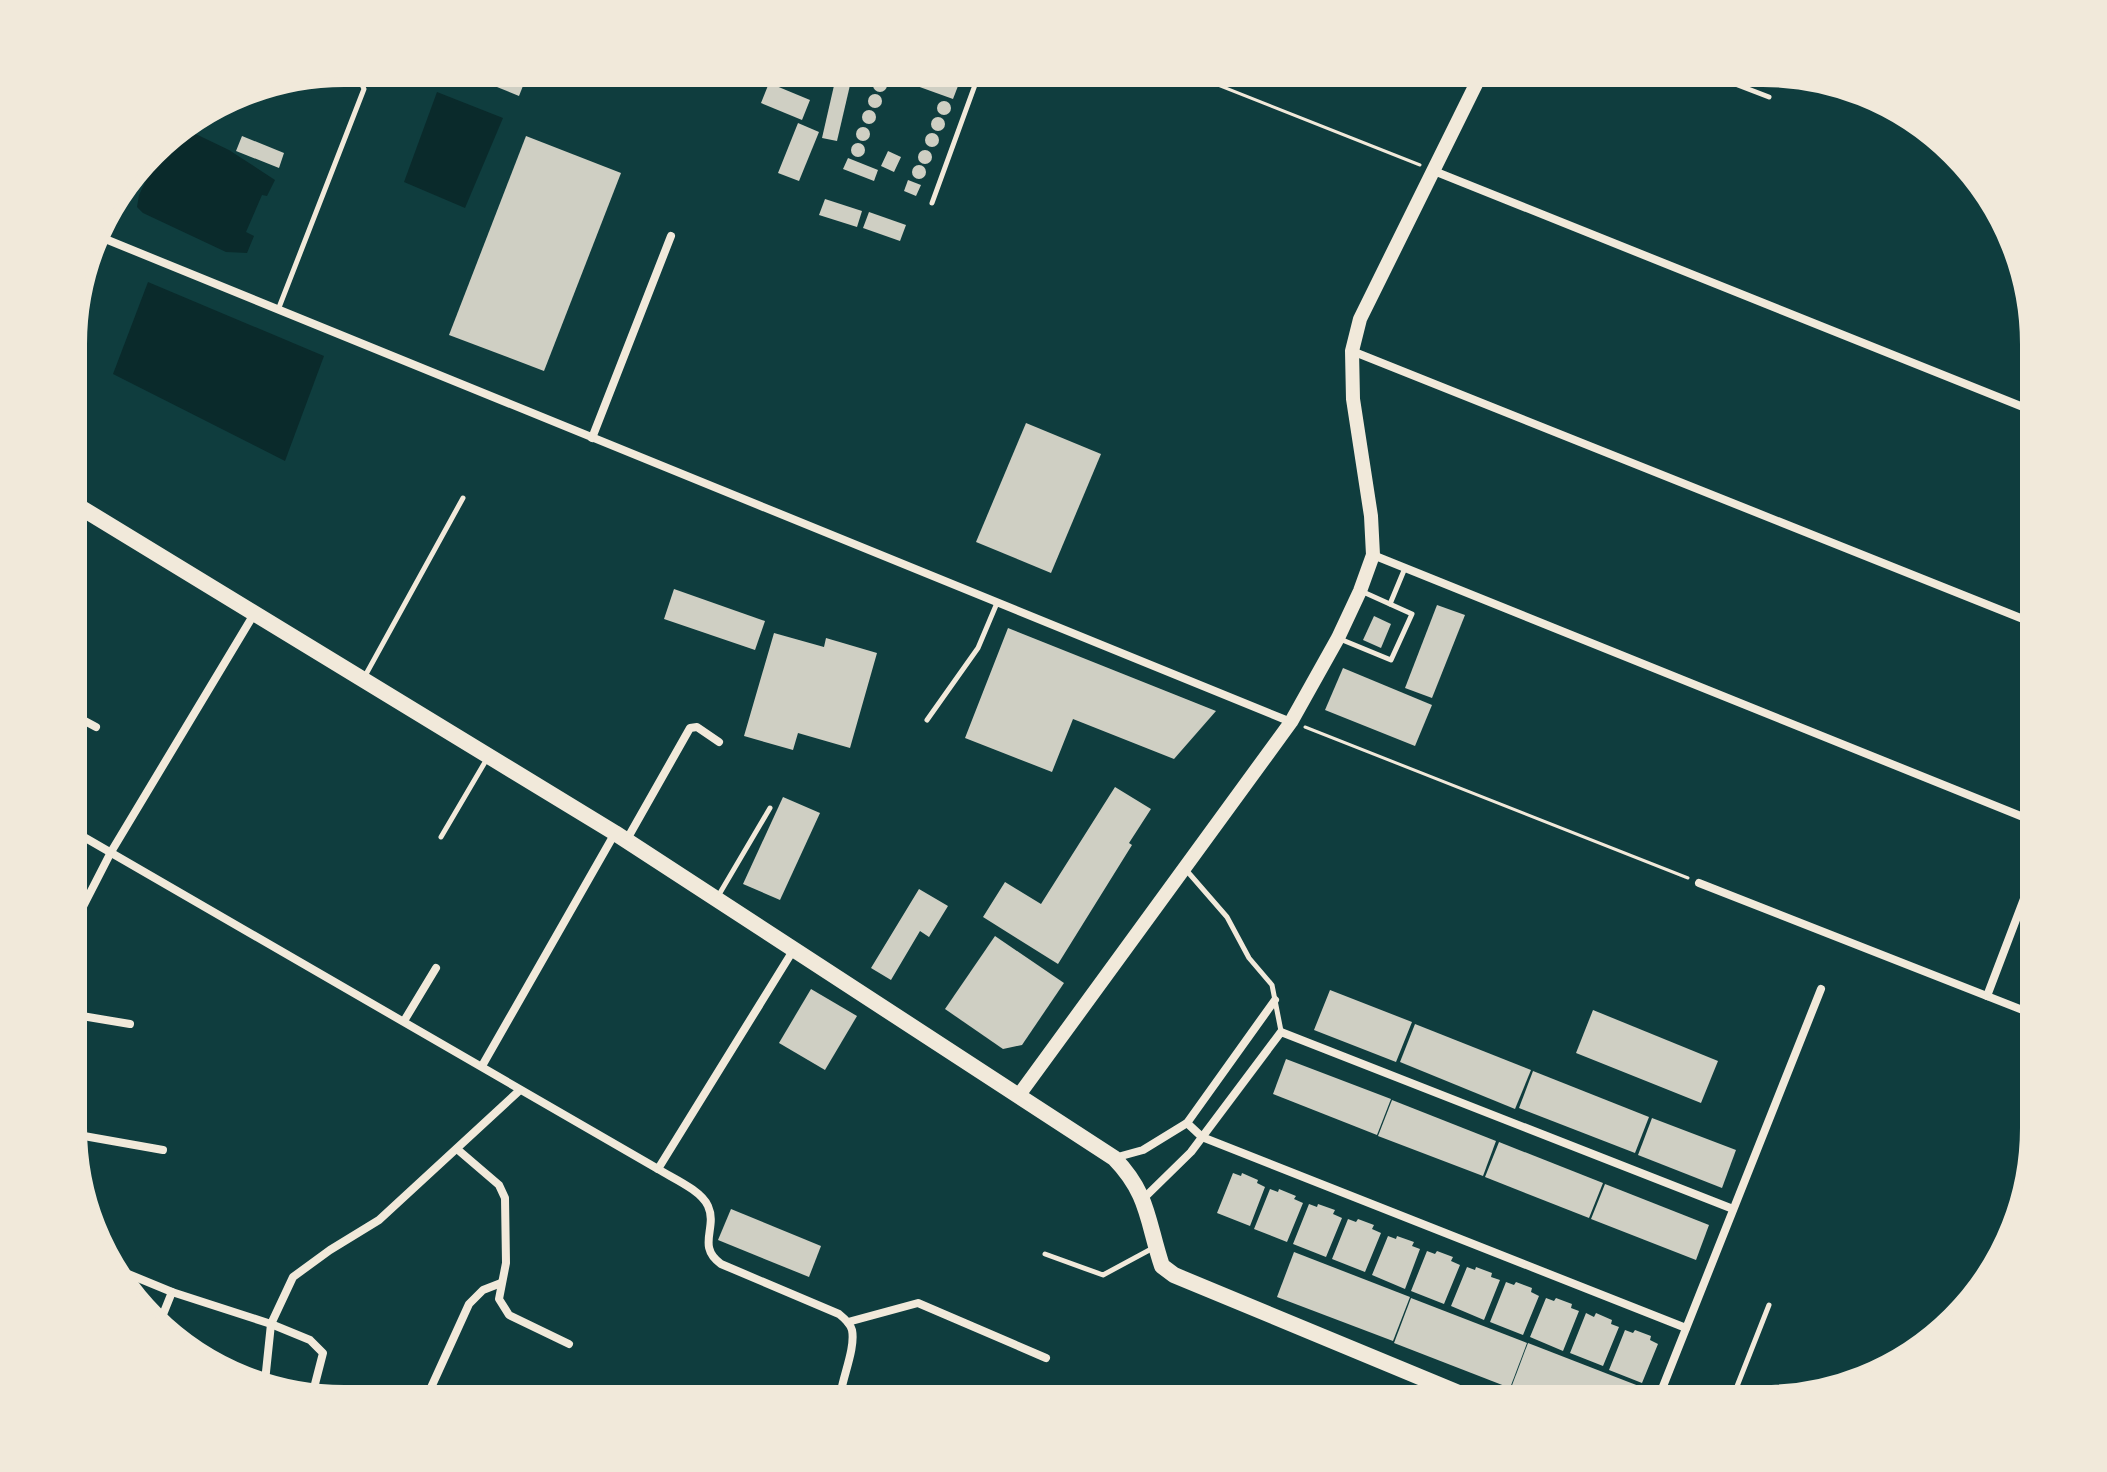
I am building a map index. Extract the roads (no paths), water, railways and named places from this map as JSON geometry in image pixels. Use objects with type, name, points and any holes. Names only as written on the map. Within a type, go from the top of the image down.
[{"type":"main road","points":[[82,513],[255,614],[621,837],[1114,1158],[1132,1177],[1143,1199],[1162,1266],[1174,1275],[1451,1390]]},
{"type":"street","points":[[1019,1095],[1291,722],[1338,638],[1360,591],[1373,555],[1371,516],[1353,399],[1352,351],[1360,319],[1477,83]]},
{"type":"street","points":[[1434,171],[2024,407]]},
{"type":"street","points":[[592,438],[671,236]]},
{"type":"street","points":[[104,239],[1291,722]]},
{"type":"street","points":[[1352,351],[2024,619]]},
{"type":"street","points":[[1373,555],[2024,817]]},
{"type":"street","points":[[83,907],[111,852],[255,614]]},
{"type":"street","points":[[82,720],[96,727]]},
{"type":"street","points":[[482,1066],[690,728],[697,727],[719,742]]},
{"type":"street","points":[[83,836],[482,1066],[698,1195],[708,1205],[708,1249],[712,1258],[839,1314],[848,1322],[852,1330],[851,1347],[840,1389]]},
{"type":"street","points":[[1699,883],[2024,1011]]},
{"type":"street","points":[[1987,996],[2024,899]]},
{"type":"street","points":[[658,1169],[794,949]]},
{"type":"street","points":[[404,1021],[436,968]]},
{"type":"street","points":[[1662,1390],[1821,989]]},
{"type":"street","points":[[1114,1158],[1143,1150],[1187,1123],[1275,1000]]},
{"type":"street","points":[[83,1016],[130,1024]]},
{"type":"street","points":[[1143,1199],[1191,1152],[1281,1032],[1733,1209]]},
{"type":"street","points":[[265,1377],[271,1324],[293,1277],[379,1220],[520,1090]]},
{"type":"street","points":[[1187,1123],[1202,1137],[1686,1328]]},
{"type":"street","points":[[83,1137],[163,1150]]},
{"type":"street","points":[[457,1149],[499,1185],[505,1198],[506,1263],[499,1299],[509,1315],[569,1344]]},
{"type":"street","points":[[125,1273],[310,1340],[323,1353],[315,1384]]},
{"type":"street","points":[[430,1389],[469,1304],[483,1290],[501,1283]]},
{"type":"street","points":[[162,1316],[172,1292]]},
{"type":"street","points":[[848,1322],[918,1303],[1046,1358]]},
{"type":"lane","points":[[278,310],[364,89],[361,83]]},
{"type":"lane","points":[[932,203],[975,83]]},
{"type":"lane","points":[[1732,83],[1769,97]]},
{"type":"lane","points":[[363,679],[463,498]]},
{"type":"lane","points":[[1390,604],[1405,568]]},
{"type":"lane","points":[[1338,638],[1391,660],[1412,614],[1360,591]]},
{"type":"lane","points":[[927,720],[978,648],[998,602]]},
{"type":"lane","points":[[441,837],[488,756]]},
{"type":"lane","points":[[717,899],[770,808]]},
{"type":"lane","points":[[1184,868],[1227,917],[1249,958],[1272,985],[1281,1032]]},
{"type":"lane","points":[[1045,1254],[1103,1275],[1155,1247]]},
{"type":"lane","points":[[1736,1390],[1769,1305]]},
{"type":"water","points":[[437,92],[503,118],[465,208],[404,182]]},
{"type":"water","points":[[191,132],[229,150],[275,180],[267,196],[262,195],[246,232],[254,236],[247,253],[226,252],[143,213],[137,207],[139,195],[154,164]]},
{"type":"water","points":[[148,282],[324,356],[285,461],[113,374]]}]
